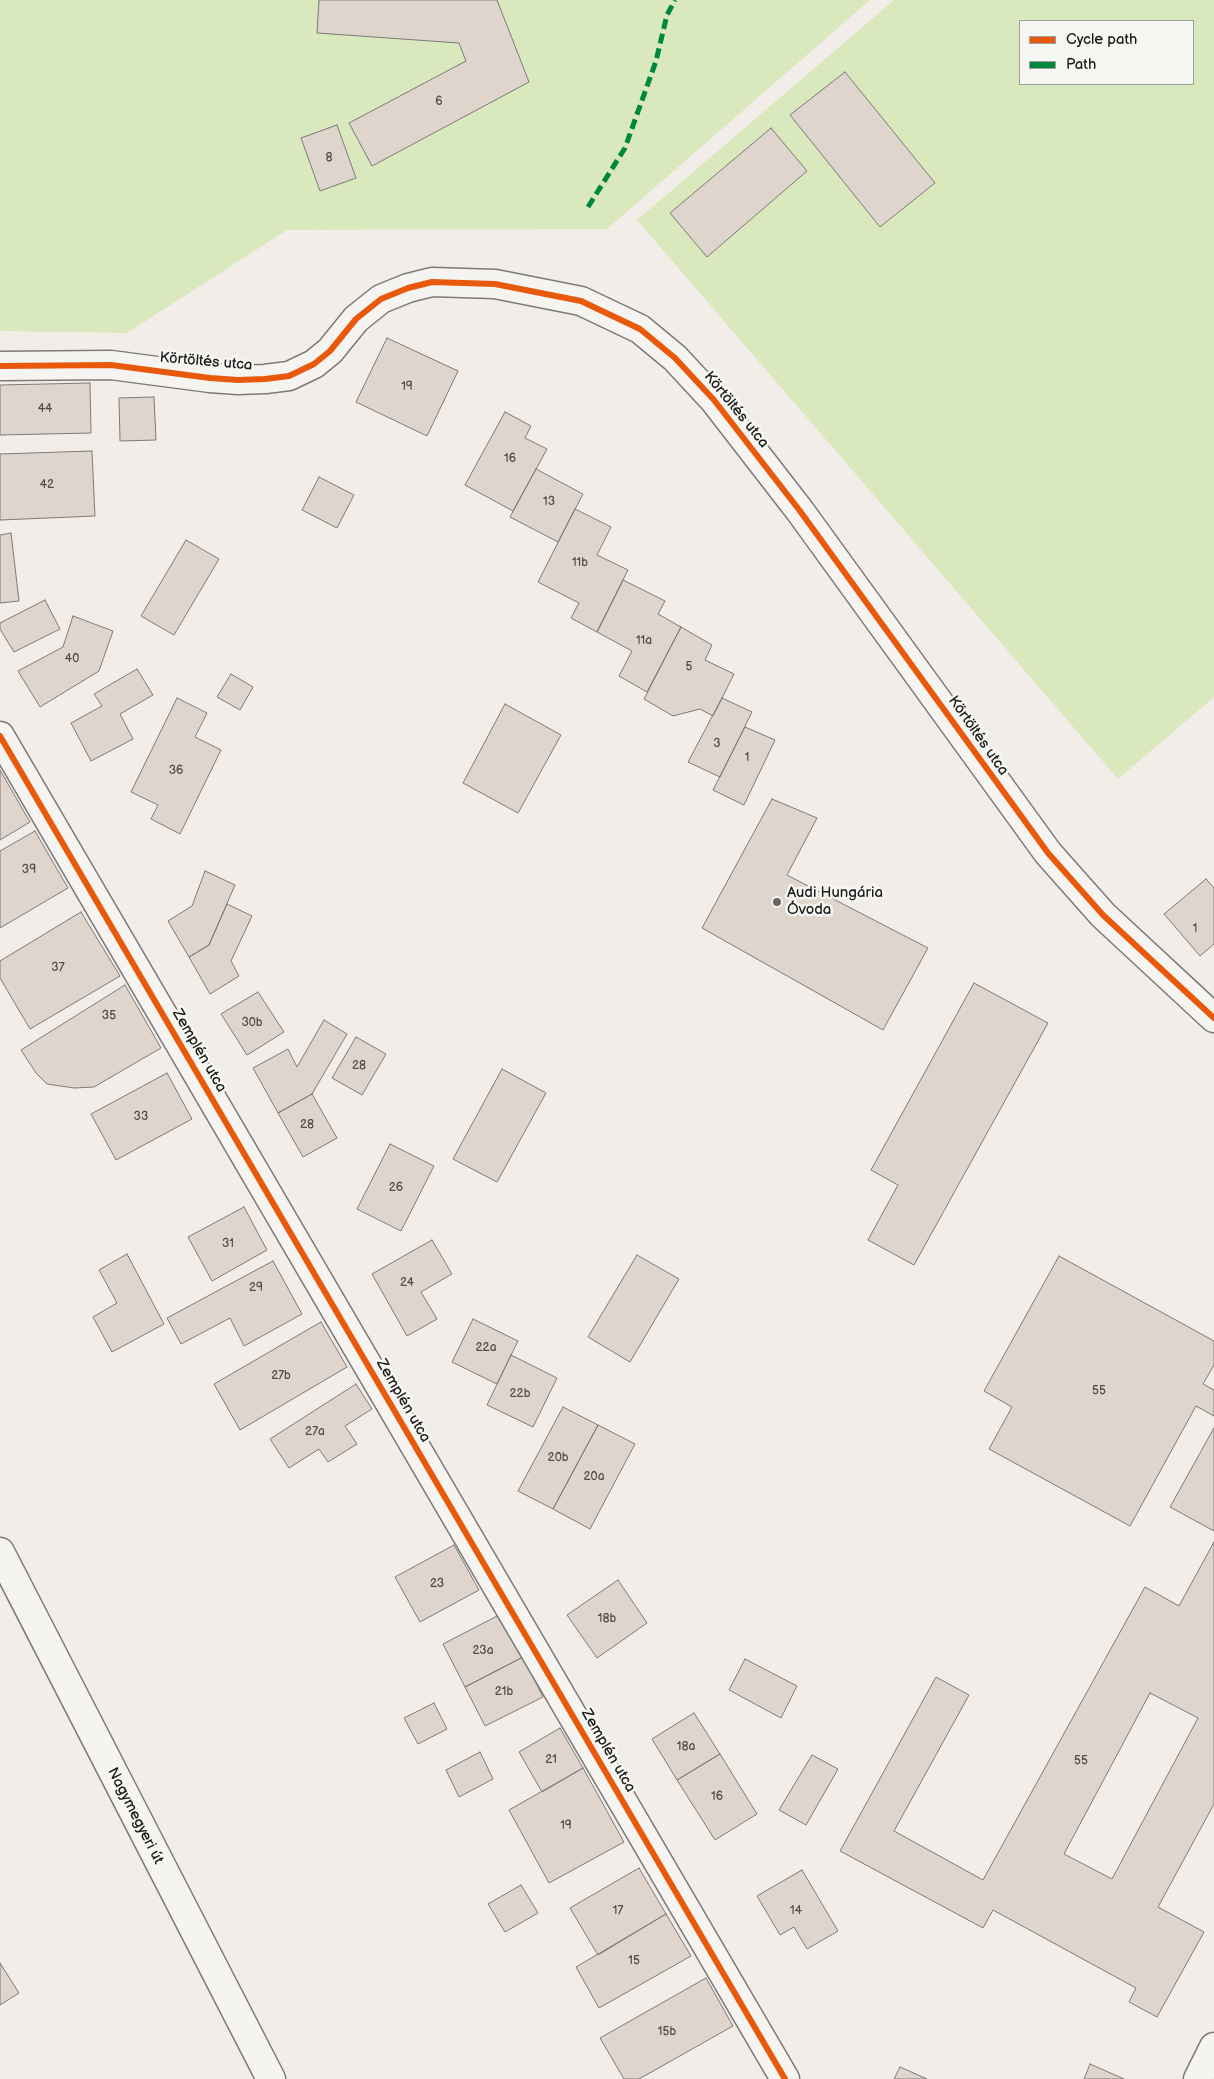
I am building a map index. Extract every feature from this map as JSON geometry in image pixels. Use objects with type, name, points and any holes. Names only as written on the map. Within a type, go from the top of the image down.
[{"type":"street","name":"Körtöltés utca","points":[[0,366],[111,366],[238,380],[289,376],[314,364],[330,351],[356,319],[381,299],[408,288],[432,282],[495,284],[581,301],[640,329],[675,358],[714,400],[800,511],[1048,853],[1103,915],[1208,1003]]},
{"type":"street","name":"Zemplén utca","points":[[0,736],[785,2079]]},
{"type":"street","name":"Nagymegyeri út","points":[[0,1552],[271,2079]]},
{"type":"street","points":[[1198,2079],[1214,2047]]},
{"type":"green space","points":[[0,0],[870,0],[607,229],[287,230],[127,333],[0,331]]},
{"type":"green space","points":[[894,0],[1214,0],[1214,697],[1118,779],[637,220]]},
{"type":"building","points":[[319,0],[497,0],[529,82],[372,166],[349,123],[466,61],[459,43],[317,33]]},
{"type":"building","points":[[845,72],[935,183],[880,227],[790,115]]},
{"type":"building","points":[[337,125],[356,178],[320,191],[301,138]]},
{"type":"building","points":[[771,128],[807,171],[707,257],[670,213]]},
{"type":"building","points":[[387,338],[458,371],[427,436],[356,402]]},
{"type":"building","points":[[90,383],[91,433],[0,435],[0,385]]},
{"type":"building","points":[[154,397],[156,440],[120,441],[119,398]]},
{"type":"building","points":[[505,412],[531,426],[525,438],[547,449],[513,511],[465,485]]},
{"type":"building","points":[[92,451],[95,516],[0,520],[0,454]]},
{"type":"building","points":[[536,469],[583,494],[558,542],[510,517]]},
{"type":"building","points":[[319,477],[354,495],[337,528],[302,510]]},
{"type":"building","points":[[575,509],[611,527],[597,555],[628,570],[597,632],[571,618],[579,603],[538,582]]},
{"type":"building","points":[[11,533],[19,601],[0,603],[0,535]]},
{"type":"building","points":[[186,540],[219,559],[174,635],[141,616]]},
{"type":"building","points":[[623,580],[665,601],[658,614],[681,627],[647,692],[619,676],[632,651],[597,632]]},
{"type":"building","points":[[45,600],[60,629],[14,652],[0,629],[0,623]]},
{"type":"building","points":[[73,616],[113,631],[99,671],[40,707],[18,671],[63,647]]},
{"type":"building","points":[[681,627],[712,645],[705,660],[734,674],[713,716],[700,709],[673,716],[644,699]]},
{"type":"building","points":[[137,669],[153,695],[120,714],[133,739],[91,761],[71,723],[102,706],[94,694]]},
{"type":"building","points":[[231,674],[253,687],[240,710],[217,697]]},
{"type":"building","points":[[177,698],[207,713],[195,737],[221,750],[180,834],[151,819],[158,805],[131,792]]},
{"type":"building","points":[[722,698],[752,712],[720,777],[688,762]]},
{"type":"building","points":[[505,704],[561,735],[518,813],[463,783]]},
{"type":"building","points":[[745,727],[775,740],[744,805],[713,790]]},
{"type":"building","points":[[0,770],[30,822],[0,840]]},
{"type":"building","name":"Audi Hungária Óvoda","points":[[772,799],[817,818],[787,875],[928,948],[883,1030],[702,928]]},
{"type":"building","points":[[35,831],[68,888],[0,928],[0,851]]},
{"type":"building","points":[[205,871],[235,885],[209,945],[189,957],[168,921],[192,906]]},
{"type":"building","points":[[1206,879],[1214,888],[1214,944],[1200,956],[1164,914]]},
{"type":"building","points":[[227,904],[252,916],[231,961],[239,976],[210,994],[189,957],[209,945]]},
{"type":"building","points":[[81,912],[120,976],[30,1029],[0,978],[0,961]]},
{"type":"building","points":[[974,983],[1048,1023],[914,1265],[868,1240],[898,1185],[871,1170]]},
{"type":"building","points":[[125,985],[161,1048],[94,1087],[74,1088],[47,1084],[36,1073],[21,1050]]},
{"type":"building","points":[[258,992],[284,1032],[247,1055],[221,1014]]},
{"type":"building","points":[[324,1020],[347,1034],[312,1094],[278,1113],[253,1068],[288,1049],[297,1067]]},
{"type":"building","points":[[356,1037],[386,1054],[362,1095],[332,1078]]},
{"type":"building","points":[[502,1069],[546,1093],[497,1182],[453,1159]]},
{"type":"building","points":[[167,1073],[192,1119],[116,1160],[91,1114]]},
{"type":"building","points":[[312,1094],[337,1138],[303,1157],[278,1113]]},
{"type":"building","points":[[390,1144],[434,1166],[401,1231],[357,1209]]},
{"type":"building","points":[[244,1207],[267,1250],[212,1281],[188,1237]]},
{"type":"building","points":[[432,1240],[452,1274],[421,1292],[437,1319],[407,1336],[372,1274]]},
{"type":"building","points":[[127,1254],[164,1324],[112,1352],[93,1317],[117,1303],[99,1270]]},
{"type":"building","points":[[637,1255],[679,1279],[630,1362],[588,1337]]},
{"type":"building","points":[[1059,1256],[1214,1341],[1214,1365],[1203,1384],[1214,1390],[1214,1416],[1196,1406],[1130,1526],[989,1449],[1012,1407],[984,1391]]},
{"type":"building","points":[[273,1261],[302,1314],[244,1346],[230,1318],[181,1344],[167,1318]]},
{"type":"building","points":[[473,1319],[518,1341],[497,1384],[452,1362]]},
{"type":"building","points":[[321,1322],[347,1367],[240,1430],[214,1384]]},
{"type":"building","points":[[511,1355],[557,1378],[533,1427],[487,1405]]},
{"type":"building","points":[[356,1384],[372,1409],[345,1426],[357,1444],[328,1462],[319,1449],[289,1468],[270,1439]]},
{"type":"building","points":[[563,1407],[598,1425],[553,1509],[518,1491]]},
{"type":"building","points":[[598,1425],[635,1444],[590,1529],[553,1509]]},
{"type":"building","points":[[1214,1428],[1214,1531],[1170,1507]]},
{"type":"building","points":[[1214,1542],[1214,1804],[1158,1907],[1204,1932],[1157,2017],[1129,2002],[1136,1988],[993,1910],[983,1928],[840,1851],[936,1677],[969,1695],[894,1831],[983,1880],[1145,1587],[1179,1606]],"holes":[[[1150,1693],[1198,1718],[1112,1879],[1064,1854]]]},
{"type":"building","points":[[454,1545],[479,1590],[420,1622],[395,1577]]},
{"type":"building","points":[[618,1580],[647,1623],[597,1658],[567,1615]]},
{"type":"building","points":[[501,1614],[523,1657],[465,1687],[443,1644]]},
{"type":"building","points":[[523,1657],[543,1697],[485,1726],[465,1687]]},
{"type":"building","points":[[745,1659],[797,1686],[781,1718],[729,1690]]},
{"type":"building","points":[[434,1703],[447,1729],[418,1744],[404,1718]]},
{"type":"building","points":[[694,1713],[720,1754],[677,1780],[652,1739]]},
{"type":"building","points":[[560,1728],[583,1768],[542,1792],[519,1752]]},
{"type":"building","points":[[480,1752],[493,1779],[459,1797],[446,1770]]},
{"type":"building","points":[[720,1754],[757,1814],[715,1840],[677,1780]]},
{"type":"building","points":[[812,1755],[838,1769],[806,1825],[779,1810]]},
{"type":"building","points":[[583,1768],[624,1842],[549,1883],[509,1810]]},
{"type":"building","points":[[639,1868],[666,1914],[598,1955],[570,1908]]},
{"type":"building","points":[[802,1870],[838,1931],[807,1949],[794,1927],[780,1935],[757,1896]]},
{"type":"building","points":[[521,1885],[538,1913],[505,1932],[488,1904]]},
{"type":"building","points":[[666,1914],[691,1956],[599,2008],[576,1967]]},
{"type":"building","points":[[0,1963],[19,1993],[0,2005]]},
{"type":"building","points":[[706,1978],[733,2026],[639,2079],[624,2079],[600,2038]]},
{"type":"building","points":[[1090,2064],[1124,2079],[1084,2079]]},
{"type":"building","points":[[900,2067],[927,2079],[894,2079]]},
{"type":"marked path","points":[[588,207],[625,148],[656,61],[667,15],[675,0]]},
{"type":"cycle path","points":[[0,366],[111,365],[238,380],[289,376],[314,364],[330,351],[356,319],[381,299],[408,288],[432,282],[495,284],[581,301],[640,329],[675,358],[714,400],[800,511],[1048,853],[1103,915],[1214,1018]]},
{"type":"cycle path","points":[[0,736],[785,2079]]},
{"type":"place","name":"Audi Hungária Óvoda","points":[[777,902]]}]
